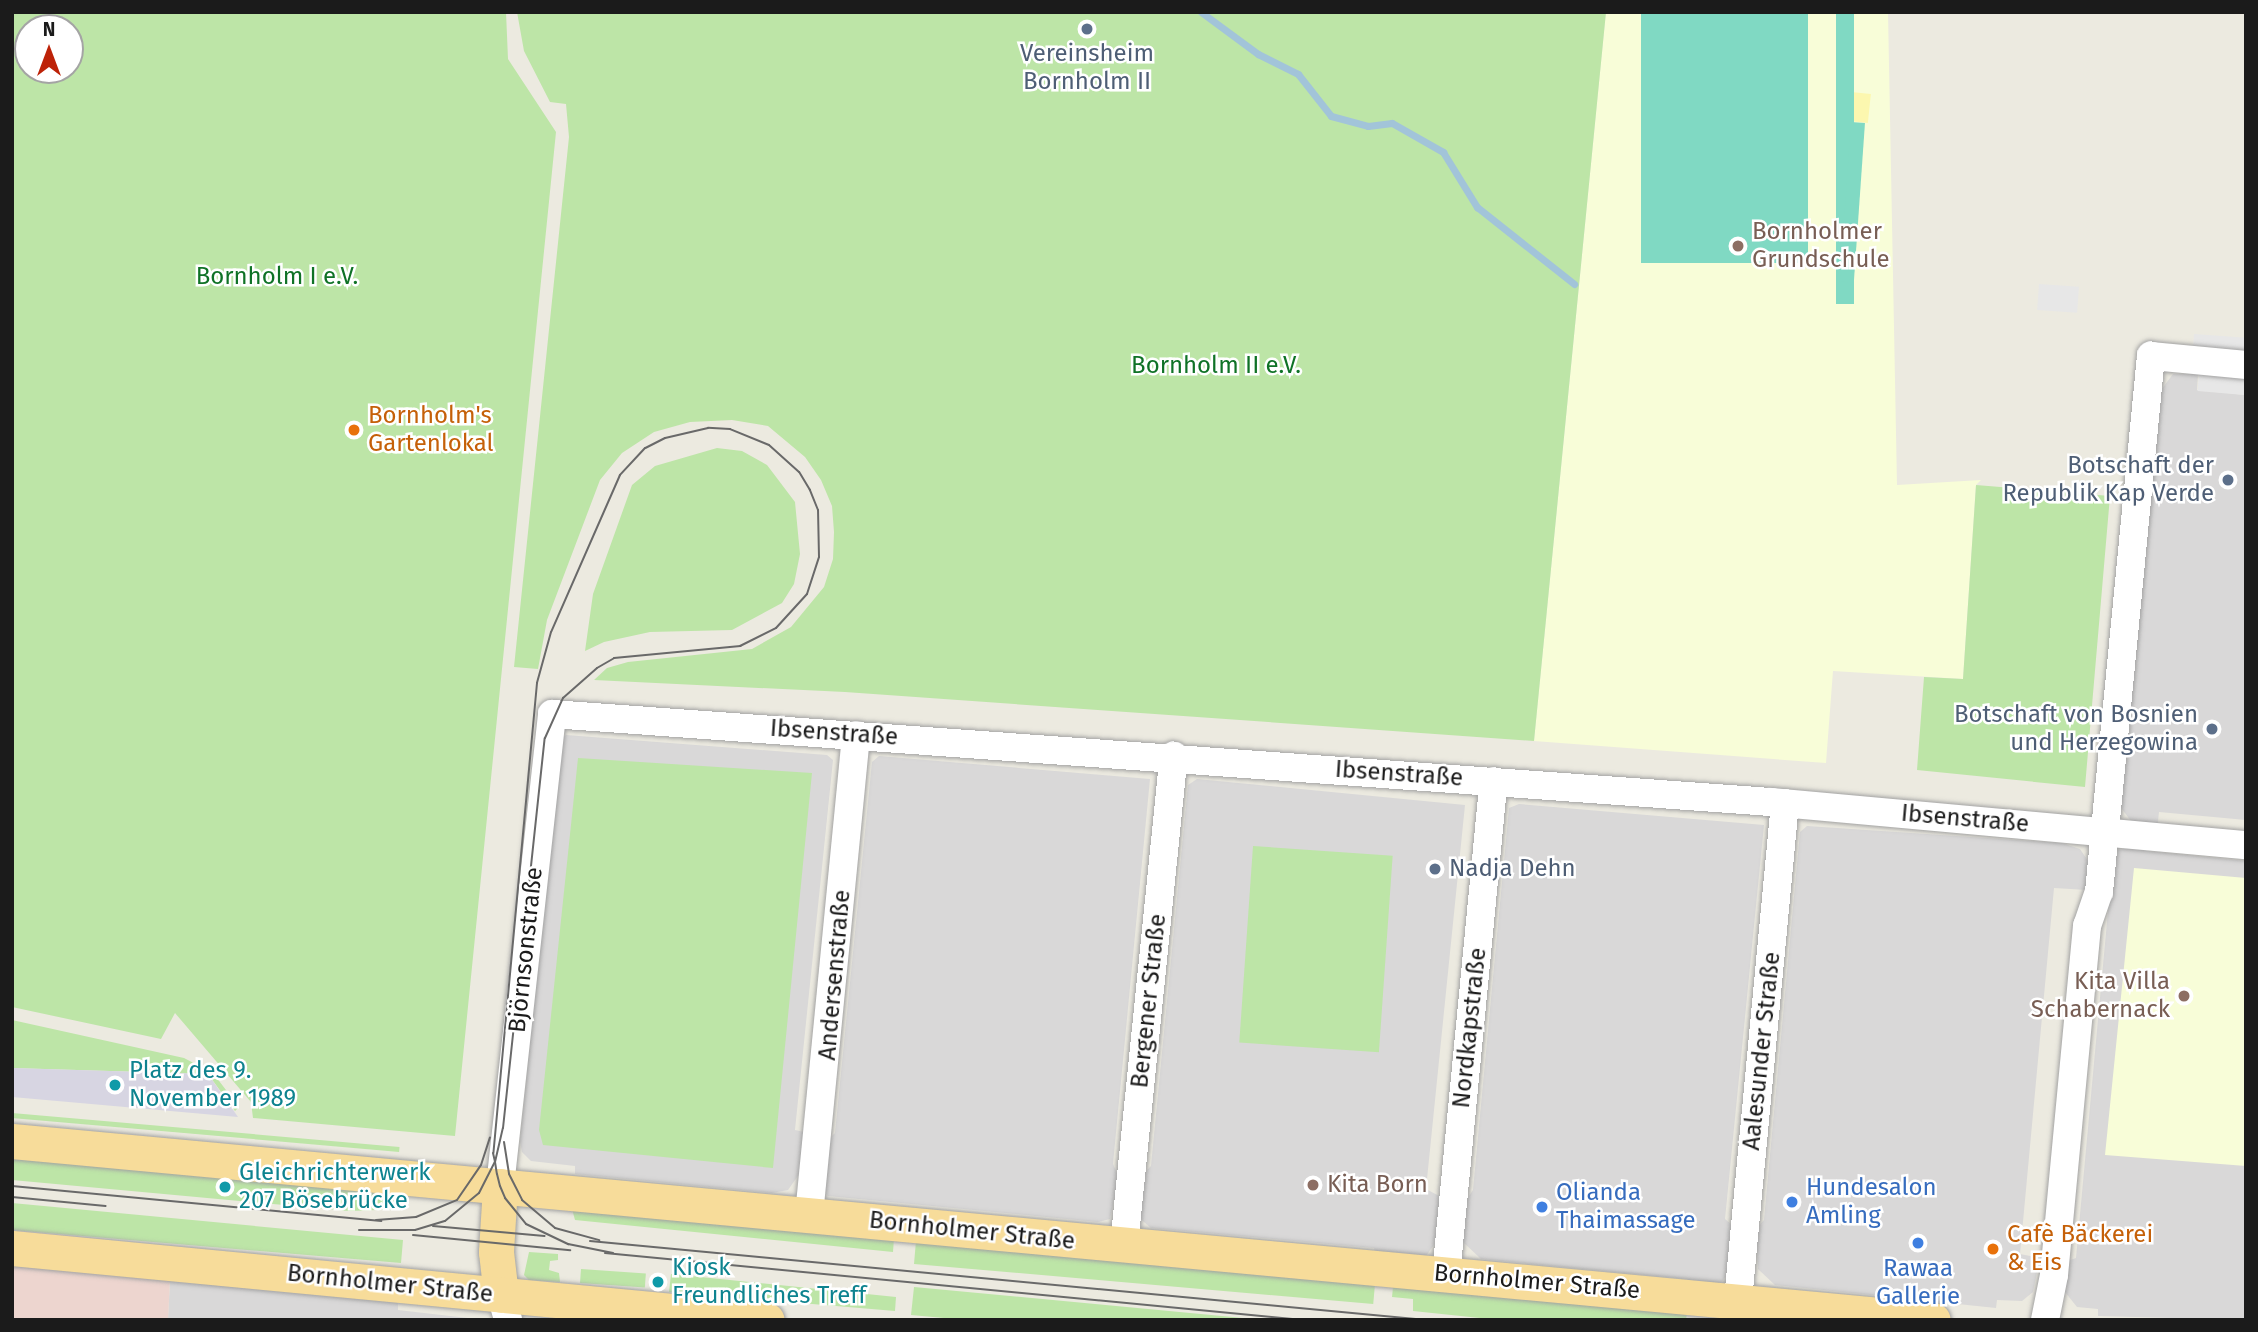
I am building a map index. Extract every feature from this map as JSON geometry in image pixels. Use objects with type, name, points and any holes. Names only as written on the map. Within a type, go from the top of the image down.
[{"type":"main road","name":"Bornholmer Straße","points":[[12,1141],[1933,1320]]},
{"type":"main road","points":[[500,1186],[496,1252],[504,1308]]},
{"type":"main road","name":"Bornholmer Straße","points":[[12,1248],[504,1308],[767,1320]]},
{"type":"street","points":[[2045,1320],[2054,1275],[2087,926],[2099,892],[2151,356],[2246,365]]},
{"type":"street","name":"Ibsenstraße","points":[[552,713],[1174,756],[1785,803],[2246,845]]},
{"type":"street","name":"Björnsonstraße","points":[[500,1186],[552,713]]},
{"type":"street","name":"Andersenstraße","points":[[809,1215],[856,734]]},
{"type":"street","name":"Bergener Straße","points":[[1124,1245],[1174,756]]},
{"type":"street","name":"Nordkapstraße","points":[[1446,1275],[1494,781]]},
{"type":"street","name":"Aalesunder Straße","points":[[1738,1300],[1785,803]]},
{"type":"shaded area","name":"Bornholmer Grundschule","points":[[1606,12],[1888,12],[1897,485],[1981,480],[1976,485],[1963,679],[1833,671],[1826,763],[1534,741]]},
{"type":"shaded area","points":[[2039,284],[2079,287],[2077,313],[2037,310]]},
{"type":"shaded area","points":[[2194,334],[2246,338],[2245,355],[2193,351]]},
{"type":"shaded area","points":[[2173,374],[2198,374],[2197,390],[2246,395],[2246,820],[2159,812],[2157,830],[2134,825],[2119,805],[2161,390]]},
{"type":"shaded area","points":[[2199,374],[2246,378],[2244,395],[2198,391]]},
{"type":"shaded area","points":[[566,735],[827,755],[833,760],[795,1130],[804,1132],[800,1173],[788,1190],[772,1193],[575,1174],[575,1166],[531,1161],[522,1152],[520,1141],[560,739]]},
{"type":"shaded area","points":[[879,756],[1150,779],[1113,1164],[1119,1177],[1110,1219],[1098,1222],[828,1196],[824,1192],[823,1145],[835,1133],[872,762]]},
{"type":"shaded area","points":[[1197,779],[1465,805],[1426,1189],[1441,1197],[1438,1239],[1426,1256],[1376,1257],[1374,1248],[1151,1228],[1137,1216],[1139,1178],[1151,1166],[1188,785]]},
{"type":"shaded area","points":[[1519,804],[1764,825],[1725,1219],[1732,1225],[1729,1273],[1718,1286],[1690,1287],[1687,1279],[1481,1259],[1463,1242],[1465,1202],[1473,1190],[1509,808]]},
{"type":"shaded area","points":[[1807,826],[2062,843],[2080,849],[2088,861],[2087,890],[2054,888],[2020,1254],[2040,1258],[2033,1292],[2022,1301],[1997,1300],[1996,1308],[1775,1285],[1758,1269],[1756,1229],[1764,1220],[1800,832]]},
{"type":"shaded area","points":[[2146,844],[2146,851],[2246,861],[2246,1320],[2098,1316],[2098,1309],[2077,1307],[2065,1292],[2067,1261],[2076,1258],[2112,868],[2118,850]]},
{"type":"shaded area","name":"Kita Villa Schabernack","points":[[2134,868],[2246,878],[2246,1166],[2105,1155]]},
{"type":"shaded area","name":"Platz des 9. November 1989","points":[[12,1068],[208,1074],[238,1117],[12,1097]]},
{"type":"shaded area","points":[[12,1265],[170,1279],[168,1320],[12,1320]]},
{"type":"shaded area","points":[[170,1279],[398,1301],[398,1310],[485,1320],[168,1320]]},
{"type":"green space","name":"Bornholm I e.V.","points":[[12,12],[506,12],[508,59],[556,132],[455,1136],[253,1118],[251,1102],[175,1013],[161,1039],[12,1007]]},
{"type":"green space","name":"Bornholm II e.V.","points":[[517,12],[1606,12],[1534,741],[845,692],[594,680],[607,668],[628,662],[752,649],[791,627],[824,587],[833,559],[834,532],[832,506],[821,480],[805,457],[768,426],[732,420],[690,422],[654,432],[622,453],[600,480],[547,620],[538,669],[514,667],[569,137],[566,104],[550,102],[524,51]]},
{"type":"green space","points":[[1641,12],[1808,12],[1808,263],[1641,263]]},
{"type":"green space","points":[[1836,12],[1854,12],[1854,304],[1836,304]]},
{"type":"green space","points":[[1851,122],[1865,123],[1854,283],[1840,282]]},
{"type":"green space","points":[[717,448],[742,451],[767,465],[795,502],[800,554],[794,584],[782,603],[732,630],[650,632],[604,642],[585,651],[593,594],[632,485],[655,466]]},
{"type":"green space","points":[[1976,485],[2110,496],[2085,787],[1917,770],[1924,677],[1963,679]]},
{"type":"green space","points":[[578,758],[812,773],[773,1168],[543,1145],[539,1130]]},
{"type":"green space","points":[[1253,846],[1393,856],[1379,1052],[1239,1043]]},
{"type":"green space","points":[[12,1020],[184,1058],[213,1073],[239,1107],[235,1111],[208,1074],[12,1068]]},
{"type":"green space","points":[[12,1113],[400,1147],[399,1152],[12,1118]]},
{"type":"green space","points":[[12,1155],[407,1192],[405,1209],[349,1211],[12,1180]]},
{"type":"green space","points":[[12,1203],[403,1240],[401,1263],[12,1230]]},
{"type":"green space","points":[[572,1209],[894,1238],[893,1252],[575,1220]]},
{"type":"green space","points":[[916,1241],[1375,1281],[1373,1304],[914,1264]]},
{"type":"green space","points":[[529,1252],[558,1254],[558,1260],[550,1261],[549,1270],[559,1273],[560,1282],[529,1280],[524,1275]]},
{"type":"green space","points":[[581,1269],[646,1274],[645,1288],[580,1283]]},
{"type":"green space","points":[[671,1274],[896,1297],[895,1311],[669,1292]]},
{"type":"green space","points":[[914,1287],[1264,1320],[966,1320],[911,1315]]},
{"type":"green space","points":[[1393,1287],[1687,1313],[1686,1320],[1499,1320],[1413,1311],[1413,1299],[1392,1297]]},
{"type":"sand","points":[[1851,92],[1871,94],[1868,123],[1848,121]]},
{"type":"waterway","points":[[1201,12],[1258,54],[1298,74],[1331,116],[1368,126],[1392,123],[1443,152],[1477,207],[1574,284]]},
{"type":"tram line","points":[[359,1230],[415,1230],[445,1221],[479,1193],[495,1162],[503,1128],[545,738],[563,698],[597,668],[614,658],[740,646],[776,628],[807,594],[819,557],[818,510],[810,490],[799,472],[769,445],[730,429],[708,428],[665,438],[645,448],[620,475],[551,632],[537,683],[493,1153],[495,1162],[497,1174],[500,1186],[505,1198],[526,1224],[568,1244],[613,1253]]},
{"type":"tram line","points":[[376,1220],[416,1217],[457,1200],[481,1165],[490,1137]]},
{"type":"tram line","points":[[504,1142],[509,1174],[522,1200],[555,1228],[599,1240]]},
{"type":"tram line","points":[[12,1186],[381,1221]]},
{"type":"tram line","points":[[12,1197],[106,1206]]},
{"type":"tram line","points":[[433,1226],[545,1236]]},
{"type":"tram line","points":[[413,1235],[570,1250]]},
{"type":"tram line","points":[[590,1241],[1426,1320]]},
{"type":"tram line","points":[[605,1253],[1303,1320]]},
{"type":"place","name":"Vereinsheim Bornholm II","points":[[1087,29]]},
{"type":"place","name":"Bornholmer Grundschule","points":[[1738,246]]},
{"type":"place","name":"Bornholm's Gartenlokal","points":[[354,430]]},
{"type":"place","name":"Botschaft der Republik Kap Verde","points":[[2228,480]]},
{"type":"place","name":"Botschaft von Bosnien und Herzegowina","points":[[2212,729]]},
{"type":"place","name":"Nadja Dehn","points":[[1435,869]]},
{"type":"place","name":"Kita Villa Schabernack","points":[[2184,996]]},
{"type":"place","name":"Platz des 9. November 1989","points":[[115,1085]]},
{"type":"place","name":"Kita Born","points":[[1313,1185]]},
{"type":"place","name":"Gleichrichterwerk 207 Bösebrücke","points":[[225,1187]]},
{"type":"place","name":"Hundesalon Amling","points":[[1792,1202]]},
{"type":"place","name":"Olianda Thaimassage","points":[[1542,1207]]},
{"type":"place","name":"Rawaa Gallerie","points":[[1918,1243]]},
{"type":"place","name":"Cafè Bäckerei & Eis","points":[[1993,1249]]},
{"type":"place","name":"Kiosk Freundliches Treff","points":[[658,1282]]}]
